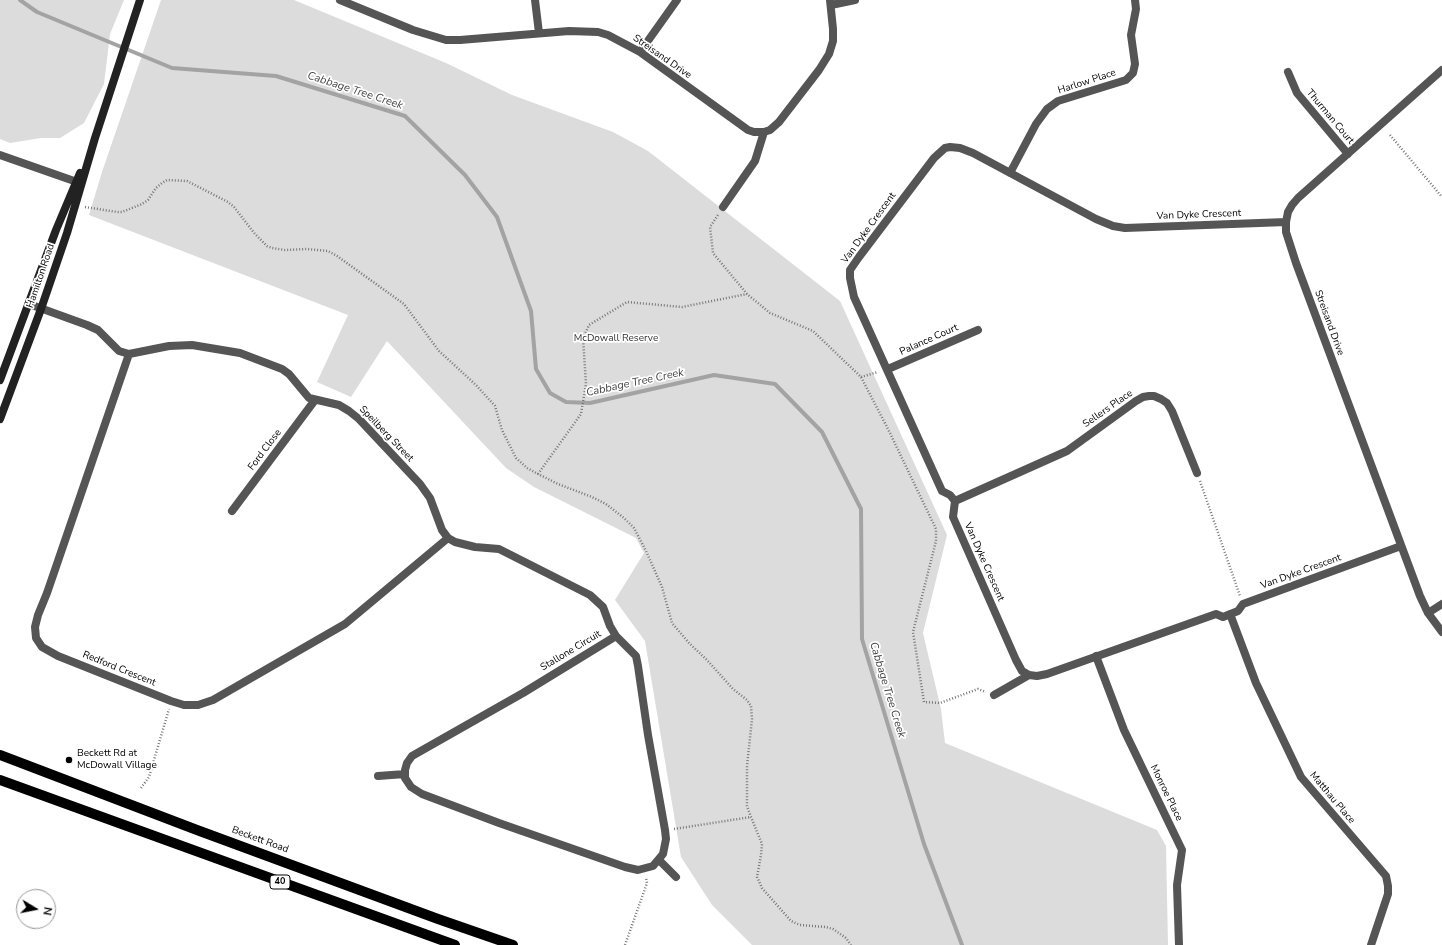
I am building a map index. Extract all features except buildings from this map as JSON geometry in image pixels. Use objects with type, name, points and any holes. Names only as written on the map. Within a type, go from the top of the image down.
[{"type":"main road","name":"Hamilton Road","points":[[0,419],[41,309],[67,233],[95,138],[140,0]]},
{"type":"main road","name":"Hamilton Road","points":[[0,380],[56,230],[95,138]]},
{"type":"main road","name":"Beckett Road","points":[[0,755],[438,919],[513,945]]},
{"type":"main road","name":"40","points":[[0,780],[456,945]]},
{"type":"street","name":"Streisand Drive","points":[[340,0],[413,30],[446,40],[569,31],[598,32],[608,35],[640,52],[748,130],[754,132],[764,132]]},
{"type":"street","points":[[535,0],[539,33]]},
{"type":"street","points":[[640,52],[677,0]]},
{"type":"street","points":[[723,207],[755,160],[764,132],[770,130],[779,122],[819,70],[829,54],[833,41],[831,2],[855,0]]},
{"type":"street","name":"Harlow Place","points":[[1010,173],[1036,124],[1047,109],[1058,101],[1126,80],[1133,73],[1135,64],[1131,35],[1136,9],[1135,0]]},
{"type":"street","points":[[1286,222],[1288,212],[1298,198],[1442,70]]},
{"type":"street","name":"Thurman Court","points":[[1288,72],[1297,94],[1348,154]]},
{"type":"street","name":"Van Dyke Crescent","points":[[1029,675],[1022,671],[1016,660],[953,517],[955,501],[942,491],[888,369],[854,297],[850,270],[934,158],[945,148],[960,148],[973,153],[1096,220],[1113,226],[1125,228],[1286,222]]},
{"type":"street","points":[[0,155],[77,182]]},
{"type":"street","name":"Streisand Drive","points":[[1286,222],[1286,232],[1296,263],[1420,596],[1428,613],[1442,632]]},
{"type":"street","points":[[29,304],[98,330],[119,351],[129,354]]},
{"type":"street","name":"Palance Court","points":[[888,369],[978,330]]},
{"type":"street","name":"Speilberg Street","points":[[129,354],[169,346],[192,345],[240,353],[282,369],[289,374],[309,398],[339,405],[359,419],[420,484],[430,498],[442,530],[448,538]]},
{"type":"street","name":"Redford Crescent","points":[[129,354],[47,593],[38,614],[35,627],[36,638],[42,647],[58,656],[171,701],[184,705],[198,705],[212,700],[325,637],[345,624],[448,538]]},
{"type":"street","name":"Sellers Place","points":[[955,501],[1067,451],[1136,401],[1143,397],[1149,396],[1154,396],[1161,399],[1170,407],[1197,473]]},
{"type":"street","name":"Ford Close","points":[[232,511],[315,400]]},
{"type":"street","points":[[448,538],[462,544],[498,549],[590,595],[603,607],[610,626],[616,636]]},
{"type":"street","name":"Van Dyke Crescent","points":[[1230,614],[1238,611],[1243,604],[1401,546]]},
{"type":"street","points":[[1428,613],[1442,604]]},
{"type":"street","points":[[994,695],[1029,675],[1037,676],[1047,674],[1216,614],[1223,616],[1230,614]]},
{"type":"street","name":"Matthau Place","points":[[1230,614],[1256,682],[1301,777],[1386,876],[1388,894],[1371,945]]},
{"type":"street","name":"Stallone Circuit","points":[[405,774],[406,762],[412,756],[512,699],[616,636],[636,656],[638,666],[666,839],[663,854],[659,860]]},
{"type":"street","name":"Monroe Place","points":[[1096,656],[1124,730],[1182,850],[1177,885],[1179,945]]},
{"type":"street","points":[[378,776],[405,774],[405,778],[411,787],[422,794],[499,823],[625,867],[638,870],[645,869],[653,866],[659,860],[676,877]]},
{"type":"path","points":[[1390,135],[1442,197]]},
{"type":"path","points":[[85,207],[122,212],[148,200],[156,188],[167,180],[187,181],[228,202],[267,246],[285,250],[319,249],[328,251],[404,304],[439,351],[476,385],[495,406],[502,430],[516,458],[527,468],[538,474],[606,504],[634,528],[662,587],[672,623],[689,643],[734,689],[747,700],[751,706],[752,719],[746,787],[751,817],[762,844],[756,877],[762,888],[792,921],[800,925],[833,929],[846,938],[851,945]]},
{"type":"path","points":[[723,207],[710,227],[713,253],[747,294],[770,313],[813,330],[861,377],[888,429],[936,529],[936,541],[913,632],[924,702],[940,703],[978,689],[994,695]]},
{"type":"path","points":[[538,474],[581,414],[586,384],[582,338],[589,325],[627,302],[682,307],[747,294]]},
{"type":"path","points":[[861,377],[888,369]]},
{"type":"path","points":[[1197,473],[1243,604]]},
{"type":"path","points":[[141,788],[149,777],[171,701]]},
{"type":"path","points":[[665,830],[751,817]]},
{"type":"path","points":[[625,945],[647,883],[645,869]]},
{"type":"green space","points":[[0,0],[124,0],[110,34],[104,84],[84,123],[60,138],[41,138],[10,143],[0,139]]},
{"type":"green space","name":"McDowall Reserve","points":[[161,0],[294,0],[446,63],[512,95],[613,132],[648,151],[840,301],[947,535],[923,633],[941,709],[945,743],[1157,830],[1166,846],[1168,945],[752,945],[712,905],[681,857],[645,641],[615,600],[644,553],[636,538],[534,487],[506,468],[387,341],[351,397],[317,382],[348,315],[89,215],[102,172]]},
{"type":"waterway","name":"Cabbage Tree Creek","points":[[20,0],[37,12],[172,68],[276,76],[405,116],[465,175],[497,217],[531,311],[536,369],[550,393],[566,402],[590,403],[714,375],[775,384],[822,432],[861,509],[862,639],[924,844],[962,945]]},
{"type":"place","name":"Beckett Rd at McDowall Village","points":[[69,760]]}]
